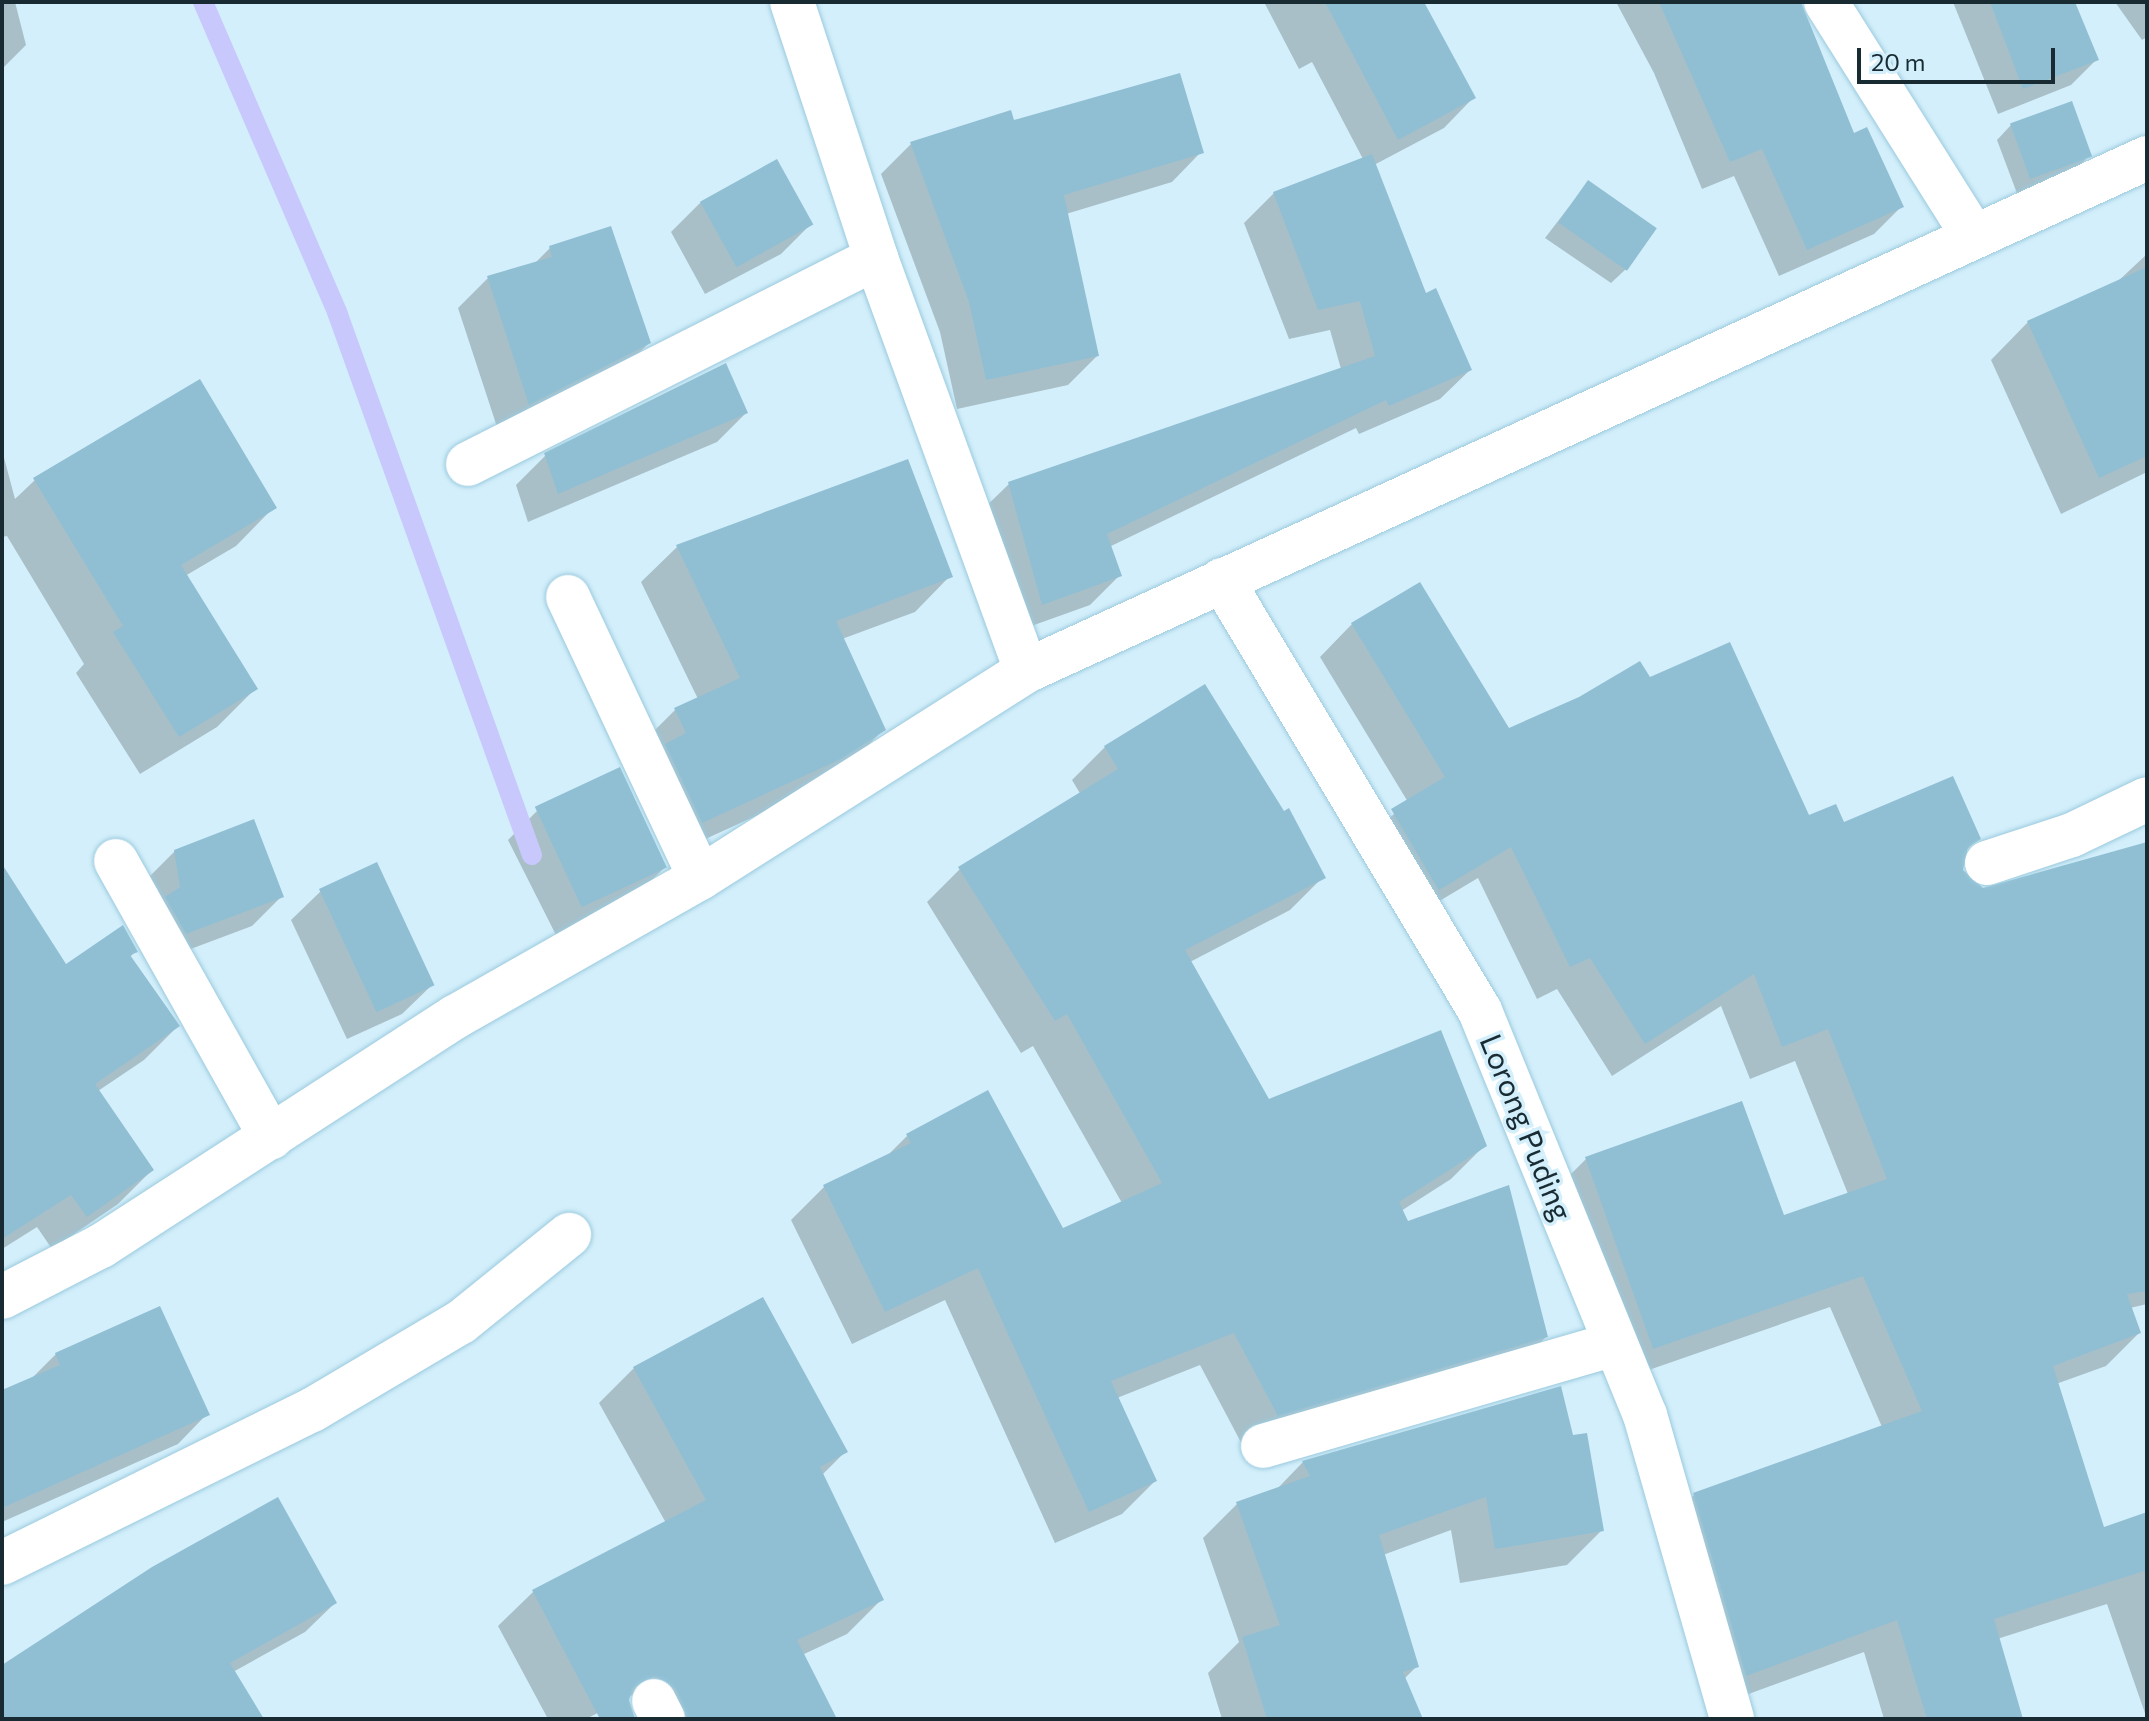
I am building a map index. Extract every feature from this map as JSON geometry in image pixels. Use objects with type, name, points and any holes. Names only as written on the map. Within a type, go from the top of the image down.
[{"type":"street","points":[[792,2],[876,258],[1026,671]]},
{"type":"street","points":[[1826,2],[1973,235]]},
{"type":"street","points":[[2,1297],[101,1246],[455,1017],[700,878],[1026,671],[2147,158]]},
{"type":"street","points":[[468,464],[876,258]]},
{"type":"street","name":"Lorong Puding","points":[[1222,580],[1480,1011],[1645,1415],[1732,1719]]},
{"type":"street","points":[[568,597],[700,878]]},
{"type":"street","points":[[1987,863],[2072,835],[2147,799]]},
{"type":"street","points":[[116,861],[271,1137]]},
{"type":"street","points":[[2,1563],[312,1410],[461,1322],[569,1235]]},
{"type":"street","points":[[1263,1446],[1615,1344]]},
{"type":"building","points":[[1325,2],[1424,2],[1476,98],[1398,140]]},
{"type":"building","points":[[1659,2],[1801,2],[1854,133],[1867,127],[1904,207],[1807,250],[1762,149],[1730,162]]},
{"type":"building","points":[[1990,2],[2075,2],[2099,60],[2023,89]]},
{"type":"building","points":[[1180,73],[1204,153],[1064,195],[1099,356],[986,380],[969,302],[910,142],[1011,110],[1014,120]]},
{"type":"building","points":[[2072,101],[2092,156],[2030,179],[2010,124]]},
{"type":"building","points":[[1372,154],[1426,293],[1436,288],[1472,370],[1389,406],[1386,400],[1107,534],[1122,576],[1042,605],[1008,482],[1375,356],[1360,301],[1318,310],[1273,192]]},
{"type":"building","points":[[777,159],[813,225],[736,267],[700,202]]},
{"type":"building","points":[[1588,180],[1657,228],[1627,271],[1558,223]]},
{"type":"building","points":[[611,226],[651,343],[529,405],[487,276],[552,257],[549,246]]},
{"type":"building","points":[[2147,267],[2147,456],[2099,478],[2027,321]]},
{"type":"building","points":[[726,363],[748,413],[558,494],[544,453]]},
{"type":"building","points":[[200,379],[277,508],[181,565],[258,689],[179,737],[113,632],[123,626],[33,478]]},
{"type":"building","points":[[908,459],[953,577],[836,621],[886,730],[841,759],[702,823],[665,744],[686,733],[674,708],[740,678],[676,545]]},
{"type":"building","points":[[1420,582],[1509,728],[1579,697],[1640,661],[1650,677],[1730,642],[1809,815],[1836,804],[1844,822],[1953,776],[1981,839],[1968,847],[1963,870],[1983,888],[2147,842],[2147,1291],[2127,1294],[2141,1333],[2053,1366],[2104,1527],[2147,1512],[2147,1570],[1994,1619],[2023,1719],[1927,1719],[1897,1620],[1746,1676],[1693,1493],[1922,1411],[1863,1276],[1653,1349],[1585,1157],[1742,1101],[1784,1215],[1887,1179],[1828,1029],[1782,1047],[1754,974],[1645,1044],[1590,958],[1570,967],[1511,847],[1439,890],[1391,809],[1445,777],[1351,623]]},
{"type":"building","points":[[1205,684],[1284,811],[1289,808],[1326,878],[1185,950],[1269,1099],[1441,1030],[1487,1146],[1399,1202],[1408,1221],[1509,1185],[1548,1337],[1278,1416],[1234,1333],[1111,1381],[1157,1481],[1089,1512],[978,1268],[885,1312],[823,1185],[911,1143],[906,1134],[988,1090],[1063,1228],[1162,1183],[1067,1014],[1055,1021],[958,867],[1118,769],[1104,746]]},
{"type":"building","points":[[620,767],[667,868],[582,907],[535,807]]},
{"type":"building","points":[[254,819],[284,897],[186,934],[165,897],[180,887],[174,850]]},
{"type":"building","points":[[377,862],[434,985],[376,1012],[319,889]]},
{"type":"building","points":[[2,864],[66,964],[123,925],[138,952],[130,955],[180,1026],[95,1084],[154,1170],[87,1217],[71,1195],[2,1239]]},
{"type":"building","points":[[763,1297],[848,1452],[820,1467],[884,1600],[797,1640],[837,1719],[688,1719],[676,1689],[655,1676],[633,1688],[629,1700],[635,1719],[600,1719],[532,1590],[706,1500],[633,1367]]},
{"type":"building","points":[[160,1306],[210,1415],[2,1508],[2,1390],[60,1365],[55,1353]]},
{"type":"building","points":[[1561,1386],[1573,1435],[1587,1433],[1604,1531],[1495,1549],[1486,1497],[1379,1535],[1419,1667],[1403,1672],[1423,1719],[1267,1719],[1242,1637],[1280,1625],[1236,1502],[1310,1476],[1302,1461]]},
{"type":"building","points":[[278,1497],[337,1603],[230,1663],[264,1719],[2,1719],[2,1665],[152,1567]]},
{"type":"waterway","points":[[203,2],[337,312],[532,855]]}]
